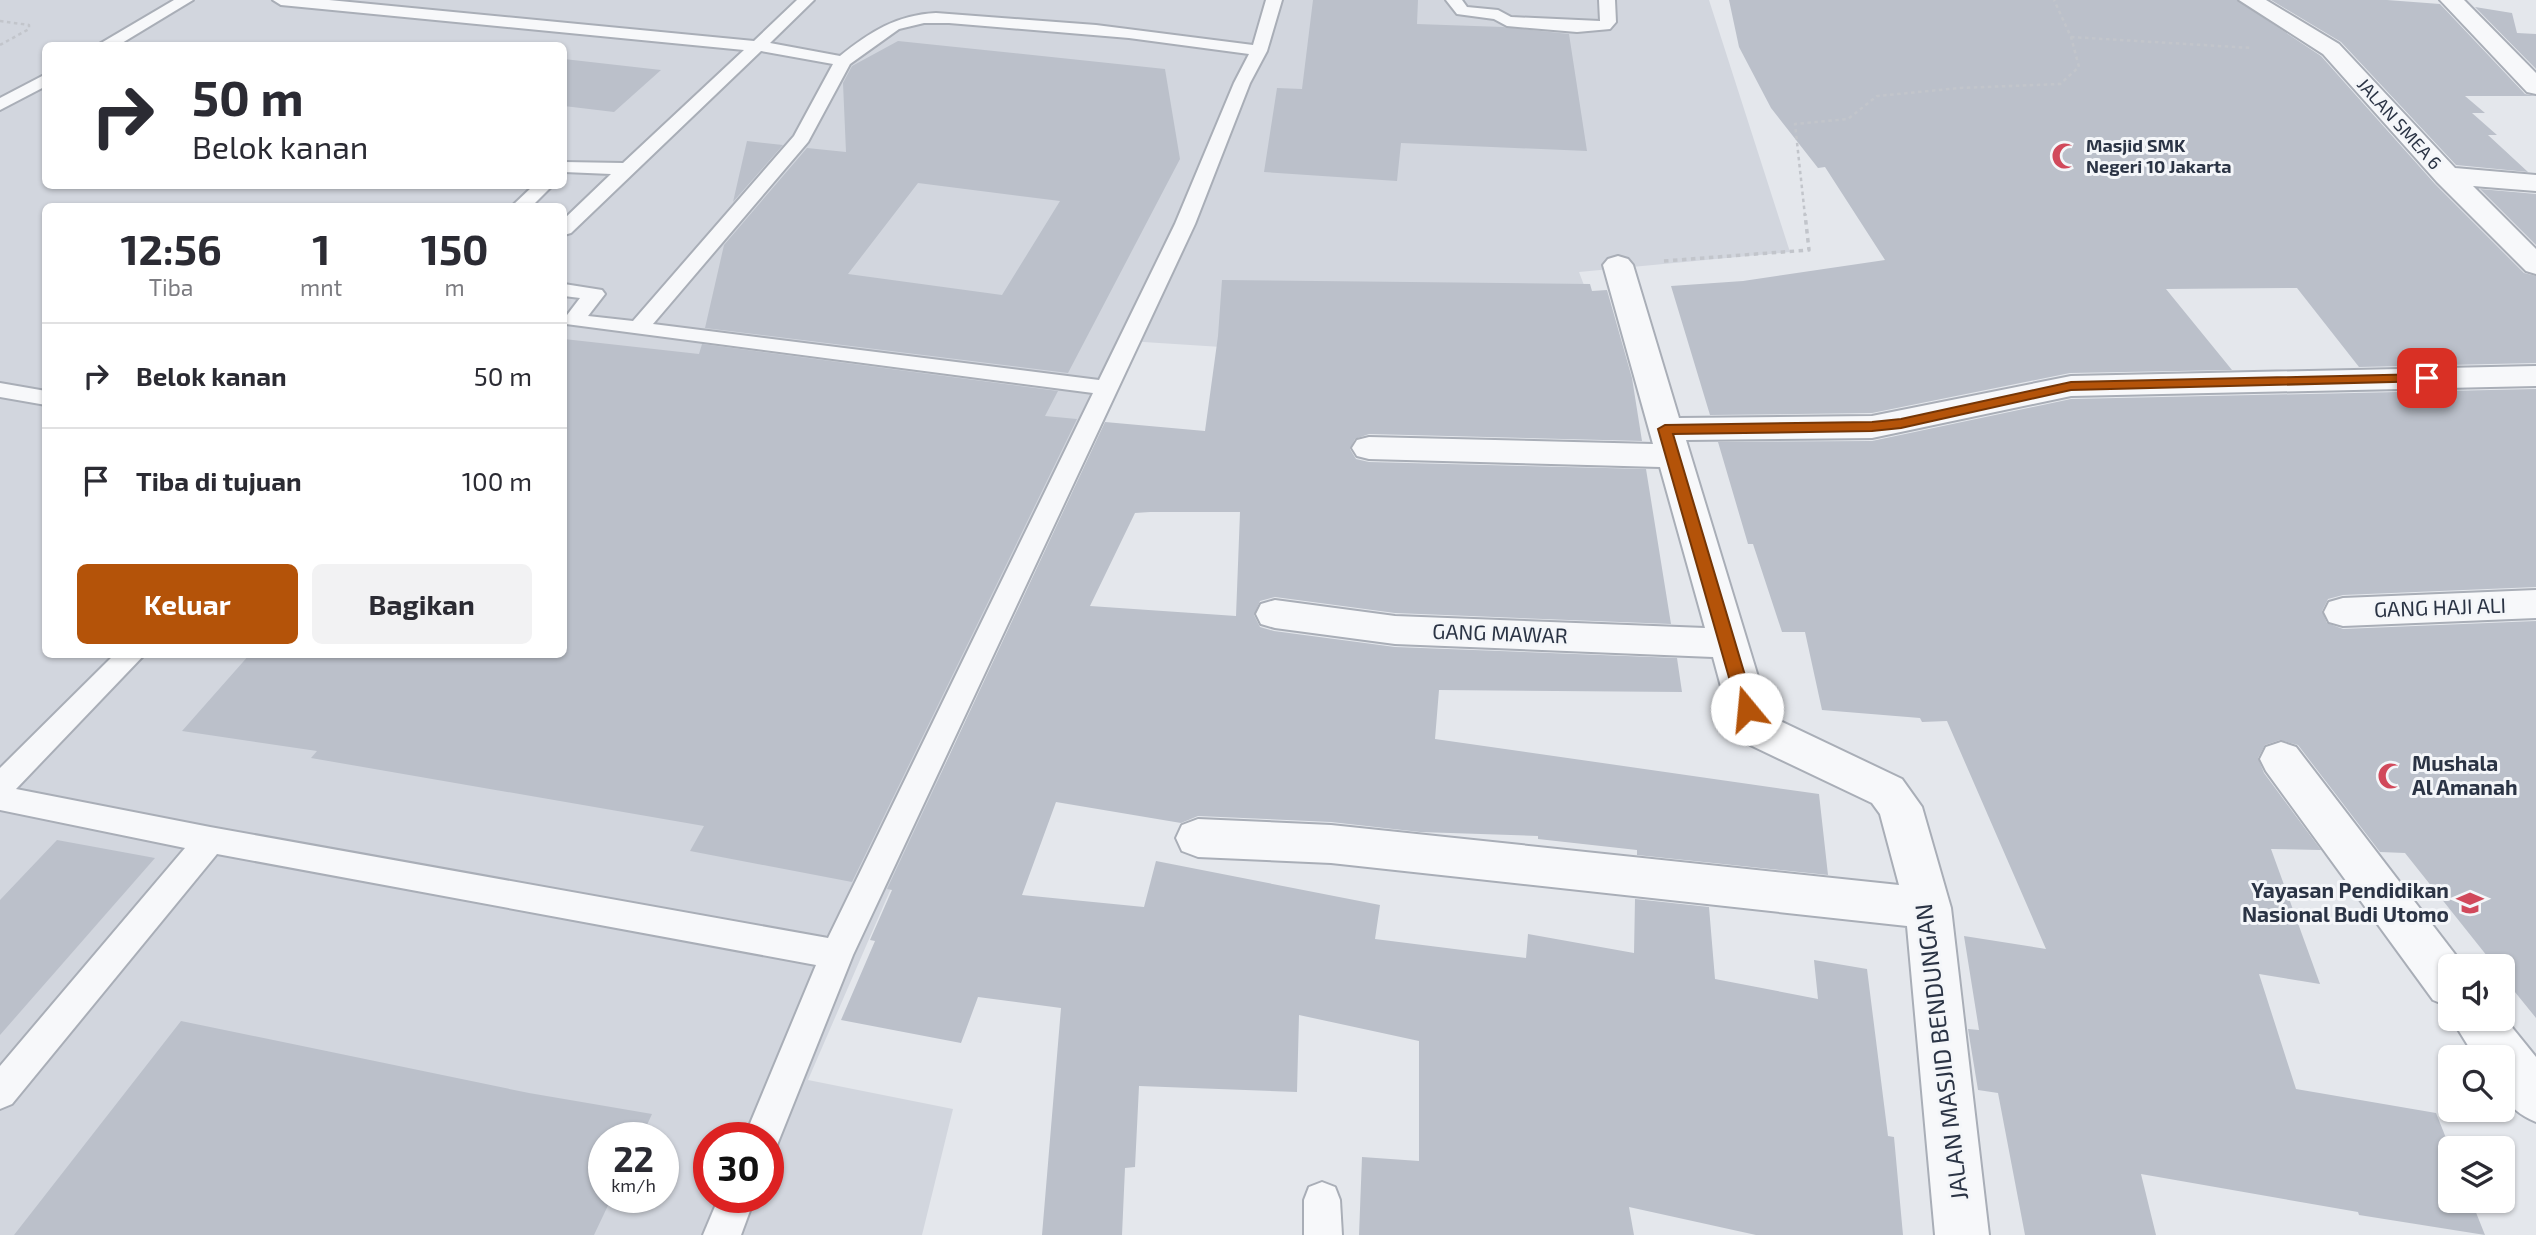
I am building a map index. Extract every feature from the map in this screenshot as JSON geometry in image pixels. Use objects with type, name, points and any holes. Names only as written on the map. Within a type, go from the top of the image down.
[{"type":"street","name":"JALAN SMEA 6","points":[[2250,0],[2331,49],[2447,176],[2536,264]]},
{"type":"street","points":[[2451,0],[2536,87]]},
{"type":"street","points":[[2447,176],[2536,183]]},
{"type":"street","points":[[1618,265],[1727,643]]},
{"type":"street","points":[[1369,448],[1669,443],[1872,427],[1901,424],[2071,386],[2536,376]]},
{"type":"street","name":"GANG HAJI ALI","points":[[2343,612],[2536,604]]},
{"type":"street","name":"GANG MAWAR","points":[[1275,614],[1395,629],[1727,643]]},
{"type":"street","name":"JALAN MASJID BENDUNGAN","points":[[1727,643],[1751,720],[1761,731],[1886,791],[1900,807],[1928,908],[1962,1210],[1962,1235]]},
{"type":"street","points":[[2281,759],[2438,969]]},
{"type":"street","points":[[1198,838],[1331,844],[1928,908]]},
{"type":"street","points":[[2485,1031],[2536,1097]]},
{"type":"lane","points":[[111,42],[185,0]]},
{"type":"lane","points":[[281,0],[758,46],[843,61]]},
{"type":"lane","points":[[567,226],[806,0]]},
{"type":"lane","points":[[769,1122],[837,954],[1185,224],[1242,83],[1258,51],[1273,0]]},
{"type":"lane","points":[[1454,0],[1462,11],[1496,8],[1520,23],[1596,27],[1608,22],[1606,0]]},
{"type":"lane","points":[[638,328],[802,138],[843,61],[904,22],[935,20],[1088,27],[1172,36],[1258,51]]},
{"type":"lane","points":[[0,105],[42,81]]},
{"type":"lane","points":[[567,167],[626,169]]},
{"type":"lane","points":[[524,203],[540,189]]},
{"type":"lane","points":[[567,290],[595,294],[573,320],[1106,388]]},
{"type":"lane","points":[[0,390],[42,397]]},
{"type":"lane","points":[[0,787],[128,658]]},
{"type":"lane","points":[[0,798],[211,840],[837,954]]},
{"type":"lane","points":[[0,1091],[211,840]]},
{"type":"lane","points":[[722,1235],[731,1213]]},
{"type":"path","points":[[1618,265],[1809,250],[1795,124],[1848,119],[1877,96],[1960,88],[2060,84],[2079,67],[2071,37],[2054,0]]},
{"type":"path","points":[[0,21],[19,22],[29,25],[29,29],[0,45]]},
{"type":"path","points":[[2071,37],[2252,48]]},
{"type":"shaded area","points":[[0,0],[1709,0],[1790,252],[1579,272],[1617,372],[1128,341],[808,1080],[953,1109],[922,1235],[0,1235]]},
{"type":"building","points":[[1313,0],[1418,0],[1417,24],[1503,27],[1569,34],[1587,151],[1401,143],[1397,181],[1264,172],[1277,88],[1302,89]]},
{"type":"building","points":[[1729,0],[2237,0],[2321,56],[2435,184],[2524,273],[2536,276],[2536,363],[2359,367],[2297,288],[2166,289],[2232,370],[2070,373],[1872,413],[1710,415],[1671,286],[1743,281],[1885,260],[1825,167],[1818,168],[1771,108],[1739,47]]},
{"type":"building","points":[[2271,0],[2387,0],[2440,4],[2525,94],[2536,96],[2465,96],[2485,113],[2472,113],[2497,135],[2488,135],[2528,172],[2456,165],[2341,42]]},
{"type":"building","points":[[2475,7],[2512,13],[2517,33],[2536,34],[2536,69]]},
{"type":"building","points":[[898,41],[1165,69],[1180,159],[1068,373],[705,328],[724,245],[807,148],[846,152],[843,83],[852,66]],"holes":[[[918,183],[1060,201],[1002,295],[848,274]]]},
{"type":"building","points":[[567,59],[661,70],[614,112],[567,106]]},
{"type":"building","points":[[747,141],[783,145],[733,202]]},
{"type":"building","points":[[2480,189],[2536,194],[2536,245]]},
{"type":"building","points":[[1222,280],[1590,284],[1592,291],[1607,290],[1632,378],[1642,441],[1369,434],[1355,439],[1350,449],[1356,459],[1369,462],[1646,469],[1671,624],[1395,613],[1275,597],[1260,601],[1254,615],[1260,627],[1274,631],[1395,647],[1677,658],[1682,692],[1439,690],[1435,739],[1819,794],[1828,875],[1637,855],[1637,850],[1538,839],[1538,836],[1420,832],[1331,822],[1198,816],[1181,823],[1056,802],[1022,895],[1144,907],[1156,861],[1380,905],[1375,939],[1526,958],[1528,934],[1634,953],[1635,899],[1709,907],[1715,979],[1818,999],[1814,960],[1867,969],[1888,1136],[1894,1137],[1903,1235],[1756,1235],[1629,1207],[1634,1235],[1359,1235],[1362,1157],[1419,1161],[1419,1041],[1299,1015],[1297,1092],[1139,1086],[1135,1167],[1125,1168],[1122,1235],[1042,1235],[1061,1008],[978,997],[961,1043],[841,1020],[875,941],[870,940],[892,890],[887,889],[1105,422],[1205,431],[1218,336]],"holes":[[[1240,512],[1236,616],[1090,606],[1135,513]]]},
{"type":"building","points":[[567,339],[699,354],[702,344],[1058,391],[1045,416],[1077,419],[852,882],[690,851],[704,826],[311,758],[317,751],[182,731],[246,658],[567,658]]},
{"type":"building","points":[[2536,389],[2536,587],[2343,595],[2328,599],[2322,611],[2327,623],[2343,629],[2536,621],[2536,1018],[2515,992],[2515,954],[2485,954],[2405,853],[2380,852],[2298,745],[2280,740],[2265,745],[2258,758],[2264,773],[2321,850],[2271,849],[2320,984],[2259,974],[2296,1089],[2436,1113],[2445,1136],[2438,1136],[2438,1213],[2476,1213],[2485,1235],[2359,1215],[2358,1212],[2141,1174],[2156,1235],[2025,1235],[1998,1093],[1978,1090],[1968,1029],[1979,1030],[1964,936],[2046,949],[1947,721],[1922,722],[1920,718],[1822,710],[1805,632],[1782,632],[1753,544],[1748,544],[1718,442],[1872,441],[2071,399]]},
{"type":"building","points":[[57,840],[155,858],[0,1035],[0,900]]},
{"type":"building","points":[[181,1021],[529,1093],[652,1114],[648,1122],[588,1122],[588,1213],[604,1213],[594,1235],[14,1235]]},
{"type":"place","name":"Masjid SMK Negeri 10 Jakarta","points":[[2065,156]]},
{"type":"place","name":"Mushala Al Amanah","points":[[2391,776]]},
{"type":"place","name":"Yayasan Pendidikan Nasional Budi Utomo","points":[[2470,903]]},
{"type":"route","points":[[1747,709],[1665,429],[1842,429],[1901,424],[2071,386],[2427,378]]}]
